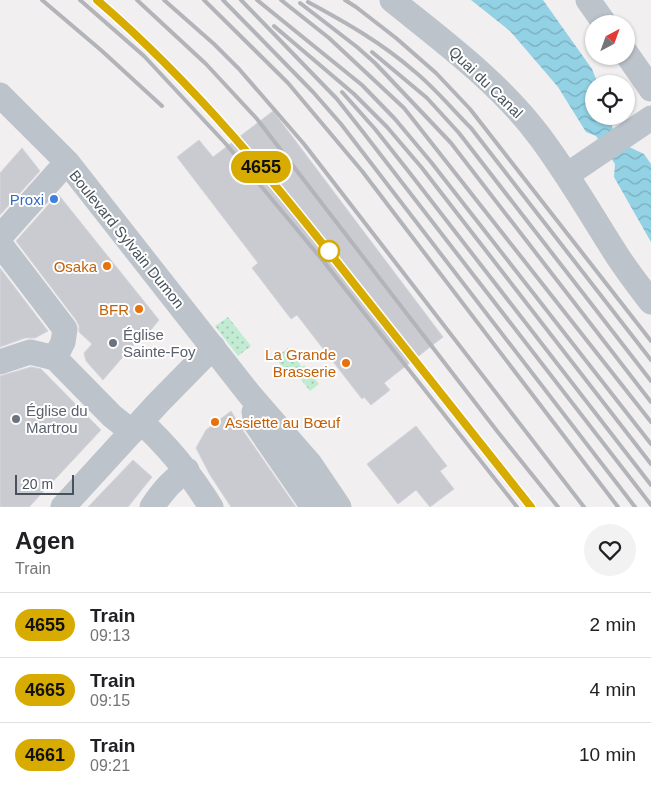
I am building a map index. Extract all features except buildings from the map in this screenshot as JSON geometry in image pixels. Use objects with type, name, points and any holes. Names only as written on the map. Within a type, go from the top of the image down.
[{"type":"street","name":"Quai du Canal","points":[[392,0],[453,49],[503,94],[573,172],[614,251],[651,302]]},
{"type":"street","points":[[588,0],[599,15]]},
{"type":"street","points":[[635,65],[651,89]]},
{"type":"street","name":"Boulevard Sylvain Dumon","points":[[0,95],[67,162],[213,347],[252,400]]},
{"type":"street","points":[[573,172],[651,118]]},
{"type":"street","points":[[0,237],[67,162]]},
{"type":"street","points":[[0,244],[65,329],[63,342],[56,358]]},
{"type":"street","points":[[63,507],[175,385],[213,347]]},
{"type":"street","points":[[0,362],[30,352],[56,358],[112,416],[155,435],[187,470],[211,507]]},
{"type":"street","points":[[196,365],[215,368],[228,375],[252,400],[265,421],[283,432],[310,464],[340,507]]},
{"type":"street","points":[[252,400],[256,424],[314,507]]},
{"type":"street","points":[[152,507],[165,487],[187,470]]},
{"type":"green space","points":[[228,317],[251,346],[238,356],[215,326]]},
{"type":"green space","points":[[288,348],[302,367],[304,365],[319,384],[310,391],[295,372],[290,376],[275,358]]},
{"type":"water","points":[[471,0],[543,0],[585,59],[585,65],[589,65],[594,75],[585,75],[585,125],[612,125],[623,144],[644,154],[651,164],[651,242],[614,177],[615,164],[596,136],[586,132],[558,87],[510,31]]},
{"type":"railway","points":[[42,0],[162,106]]},
{"type":"railway","points":[[80,0],[144,56],[226,144],[324,262],[517,507]]},
{"type":"railway","points":[[97,0],[202,102],[266,174],[531,507]]},
{"type":"railway","points":[[137,0],[206,64],[257,119],[497,431],[558,507]]},
{"type":"railway","points":[[164,0],[239,69],[304,144],[584,507]]},
{"type":"railway","points":[[204,0],[288,83],[362,171],[618,507]]},
{"type":"railway","points":[[223,0],[313,92],[341,124],[635,507]]},
{"type":"railway","points":[[241,0],[337,99],[651,505]]},
{"type":"railway","points":[[257,0],[362,85],[395,119],[431,162],[651,444]]},
{"type":"railway","points":[[281,0],[329,38],[404,108],[651,422]]},
{"type":"railway","points":[[345,0],[396,38],[436,73],[470,109],[651,341]]},
{"type":"railway","points":[[308,2],[349,25],[402,61],[422,78],[471,128],[651,360]]},
{"type":"railway","points":[[300,3],[375,63],[451,143],[651,402]]},
{"type":"railway","points":[[274,26],[354,94],[387,127],[422,168],[651,464]]},
{"type":"railway","points":[[372,52],[427,98],[459,133],[651,381]]},
{"type":"railway","points":[[342,92],[375,129],[409,172],[651,485]]},
{"type":"train","name":"4655","points":[[97,0],[179,76],[263,170],[531,507]]},
{"type":"place","name":"Proxi","points":[[54,199]]},
{"type":"place","name":"Osaka","points":[[107,266]]},
{"type":"place","name":"BFR","points":[[139,309]]},
{"type":"place","name":"Église Sainte-Foy","points":[[113,343]]},
{"type":"place","name":"La Grande Brasserie","points":[[346,363]]},
{"type":"place","name":"Église du Martrou","points":[[16,419]]},
{"type":"place","name":"Assiette au Bœuf","points":[[215,422]]}]
